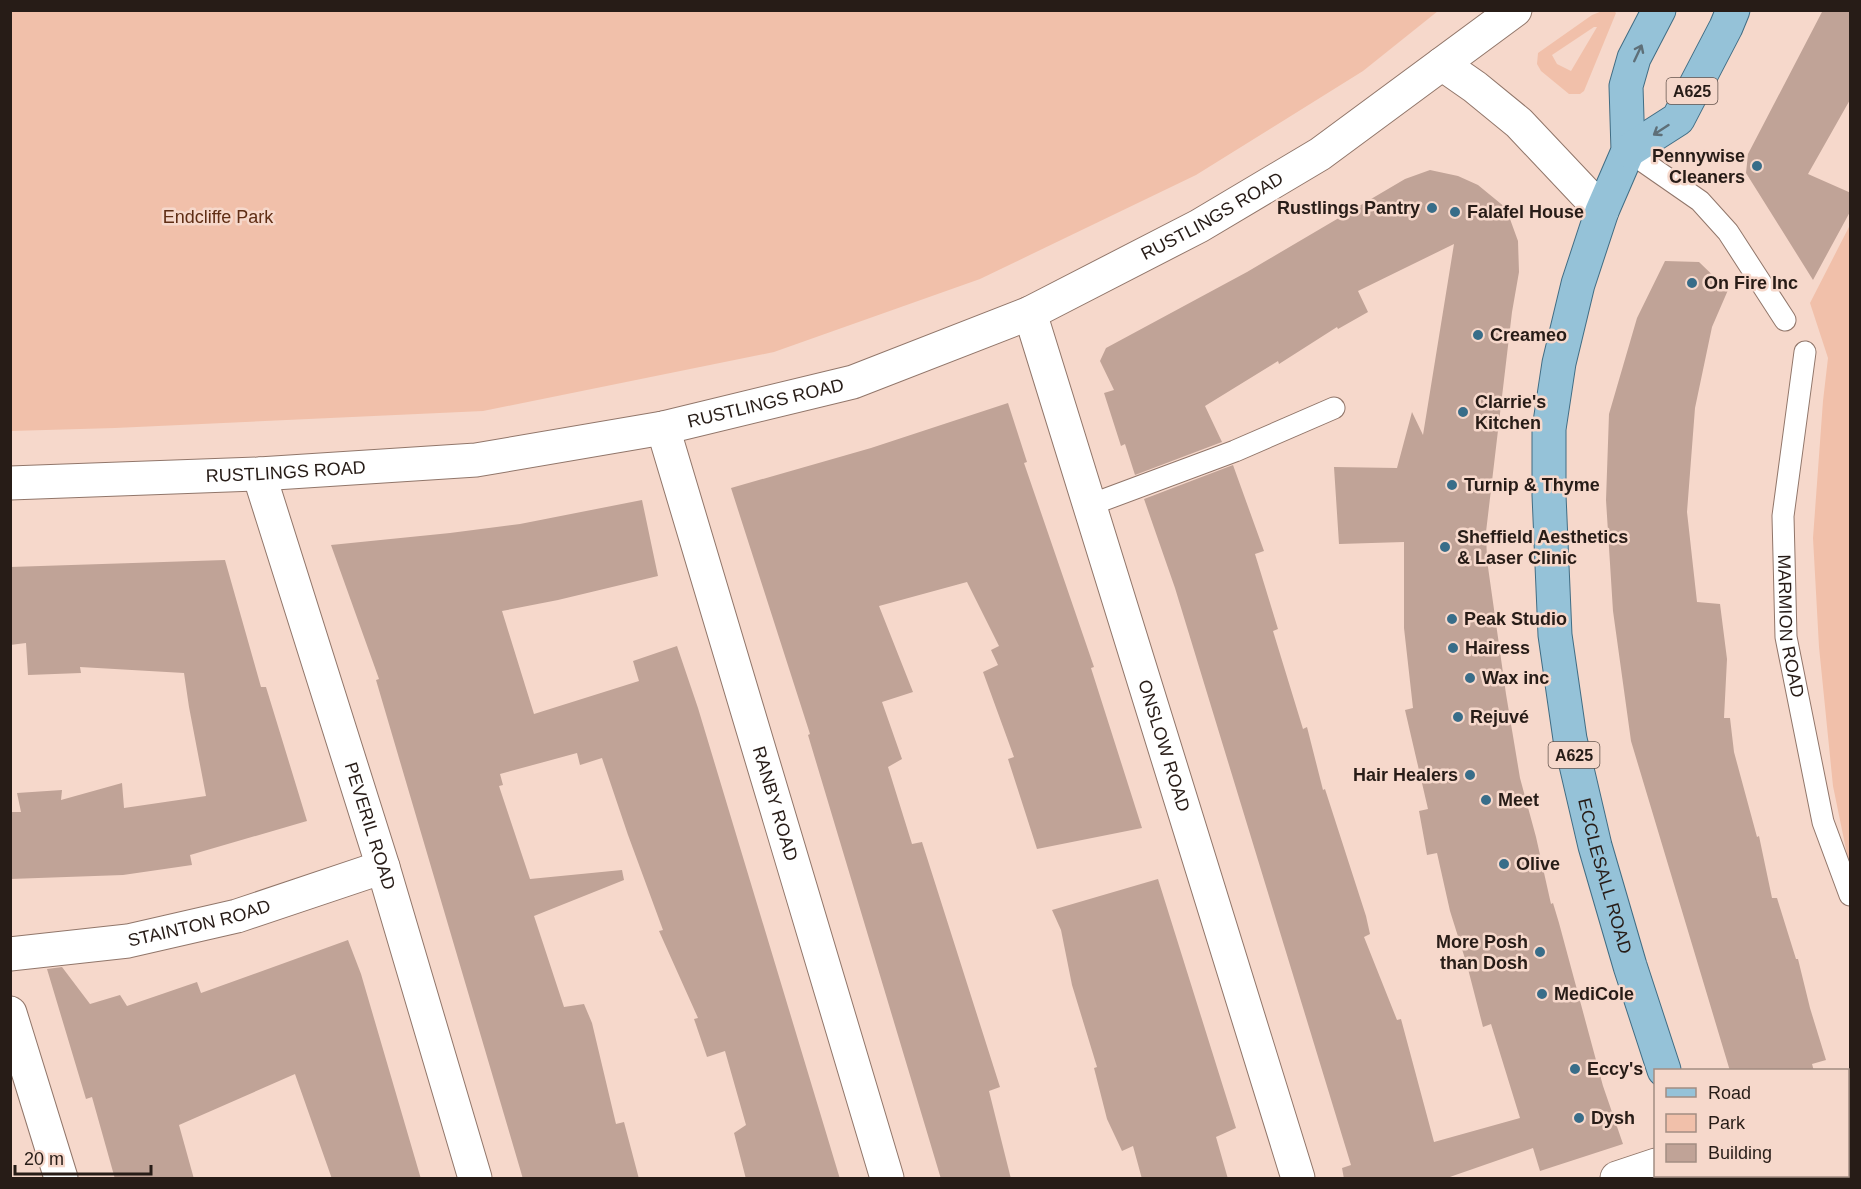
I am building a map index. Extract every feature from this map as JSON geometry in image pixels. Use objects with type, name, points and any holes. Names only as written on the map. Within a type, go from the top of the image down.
[{"type":"main road","name":"ECCLESALL ROAD","points":[[1659,10],[1634,58],[1626,86],[1628,151],[1602,211],[1578,284],[1559,363],[1549,429],[1549,495],[1555,635],[1570,739],[1595,846],[1663,1069]]},
{"type":"main road","name":"A625","points":[[1628,151],[1678,119],[1733,10]]},
{"type":"street","name":"RUSTLINGS ROAD","points":[[10,483],[259,474],[476,460],[663,429],[853,382],[1030,313],[1199,226],[1320,154],[1515,10]]},
{"type":"street","points":[[1442,64],[1475,87],[1519,123],[1602,211]]},
{"type":"street","name":"ONSLOW ROAD","points":[[1030,313],[1298,1179]]},
{"type":"street","name":"RANBY ROAD","points":[[663,429],[886,1179]]},
{"type":"street","name":"PEVERIL ROAD","points":[[259,474],[383,867],[475,1179]]},
{"type":"street","name":"STAINTON ROAD","points":[[10,954],[128,941],[226,918],[383,867]]},
{"type":"street","points":[[10,1013],[61,1179]]},
{"type":"street","points":[[1617,1179],[1654,1166]]},
{"type":"lane","points":[[1628,151],[1700,201],[1728,232],[1785,320]]},
{"type":"lane","name":"MARMION ROAD","points":[[1805,352],[1783,516],[1786,637],[1823,822],[1851,895]]},
{"type":"lane","points":[[1090,505],[1235,451],[1334,408]]},
{"type":"green space","points":[[1605,10],[1616,13],[1584,91],[1580,94],[1569,94],[1541,71],[1537,64],[1538,53],[1592,15]],"holes":[[[1597,27],[1571,71],[1557,64],[1552,55]]]},
{"type":"green space","name":"Endcliffe Park","points":[[10,11],[1438,11],[1363,71],[1196,175],[980,279],[774,352],[483,411],[11,431]]},
{"type":"green space","points":[[1850,225],[1850,869],[1833,786],[1819,647],[1813,538],[1828,358],[1810,303]]},
{"type":"building","points":[[1823,10],[1851,10],[1851,98],[1808,174],[1851,193],[1851,210],[1813,280],[1746,173],[1748,154]]},
{"type":"building","points":[[1430,170],[1458,176],[1478,185],[1506,208],[1518,241],[1519,272],[1512,312],[1486,532],[1487,560],[1520,778],[1551,904],[1553,903],[1559,923],[1603,1086],[1623,1144],[1540,1171],[1533,1148],[1444,1179],[1344,1179],[1342,1168],[1351,1165],[1175,588],[1144,499],[1233,465],[1264,551],[1255,554],[1278,629],[1273,631],[1303,729],[1307,727],[1323,790],[1325,789],[1366,916],[1370,934],[1364,937],[1397,1020],[1401,1019],[1434,1142],[1520,1118],[1491,1024],[1483,1027],[1450,911],[1437,853],[1427,855],[1419,811],[1428,809],[1405,710],[1413,708],[1404,628],[1404,542],[1339,544],[1334,467],[1397,468],[1412,412],[1423,435],[1454,244],[1358,291],[1368,312],[1338,329],[1337,327],[1279,364],[1278,361],[1205,406],[1222,442],[1135,475],[1125,444],[1121,446],[1104,393],[1114,390],[1100,361],[1106,348],[1247,272],[1405,179]]},
{"type":"building","points":[[1665,261],[1699,262],[1728,290],[1712,327],[1695,408],[1687,512],[1697,602],[1720,604],[1727,659],[1724,718],[1730,718],[1734,752],[1757,837],[1759,836],[1772,898],[1777,898],[1796,959],[1798,959],[1826,1060],[1812,1064],[1813,1069],[1729,1069],[1631,741],[1613,611],[1606,500],[1609,414],[1637,318]]},
{"type":"building","points":[[1008,403],[1027,462],[1024,463],[1094,667],[1091,668],[1142,828],[1037,849],[1008,759],[1014,757],[983,672],[998,665],[991,650],[999,646],[967,582],[879,606],[913,692],[882,702],[902,759],[888,767],[912,844],[922,842],[1000,1087],[989,1091],[1011,1179],[941,1179],[808,735],[810,734],[731,488],[871,448]]},
{"type":"building","points":[[642,500],[658,576],[502,611],[534,714],[639,681],[633,661],[677,646],[698,708],[840,1179],[746,1179],[734,1133],[746,1125],[725,1051],[707,1057],[694,1019],[698,1018],[659,931],[663,930],[602,758],[580,765],[577,753],[500,774],[503,785],[499,786],[530,879],[622,870],[624,880],[534,916],[564,1007],[584,1004],[592,1023],[616,1124],[624,1122],[639,1179],[523,1179],[376,680],[379,679],[331,545],[520,524]]},
{"type":"building","points":[[225,560],[261,687],[266,687],[307,821],[190,855],[192,865],[123,875],[10,879],[10,812],[21,812],[17,793],[62,790],[61,800],[122,783],[124,808],[206,796],[184,673],[80,667],[81,673],[28,675],[26,643],[10,645],[10,567]]},
{"type":"building","points":[[1158,879],[1236,1128],[1216,1137],[1228,1179],[1142,1179],[1133,1146],[1122,1151],[1107,1119],[1094,1068],[1097,1067],[1072,985],[1061,930],[1052,910]]},
{"type":"building","points":[[348,940],[361,974],[421,1179],[332,1179],[295,1074],[179,1125],[194,1179],[115,1179],[92,1097],[86,1099],[47,969],[62,967],[90,1004],[120,995],[127,1006],[197,982],[201,993]]},
{"type":"place","name":"Pennywise Cleaners","points":[[1757,166]]},
{"type":"place","name":"Rustlings Pantry","points":[[1432,208]]},
{"type":"place","name":"Falafel House","points":[[1455,212]]},
{"type":"place","name":"On Fire Inc","points":[[1692,283]]},
{"type":"place","name":"Creameo","points":[[1478,335]]},
{"type":"place","name":"Clarrie's Kitchen","points":[[1463,412]]},
{"type":"place","name":"Turnip & Thyme","points":[[1452,485]]},
{"type":"place","name":"Sheffield Aesthetics & Laser Clinic","points":[[1445,547]]},
{"type":"place","name":"Peak Studio","points":[[1452,619]]},
{"type":"place","name":"Hairess","points":[[1453,648]]},
{"type":"place","name":"Wax inc","points":[[1470,678]]},
{"type":"place","name":"Rejuvé","points":[[1458,717]]},
{"type":"place","name":"Hair Healers","points":[[1470,775]]},
{"type":"place","name":"Meet","points":[[1486,800]]},
{"type":"place","name":"Olive","points":[[1504,864]]},
{"type":"place","name":"More Posh than Dosh","points":[[1540,952]]},
{"type":"place","name":"MediCole","points":[[1542,994]]},
{"type":"place","name":"Eccy's","points":[[1575,1069]]},
{"type":"place","name":"Dysh","points":[[1579,1118]]}]
